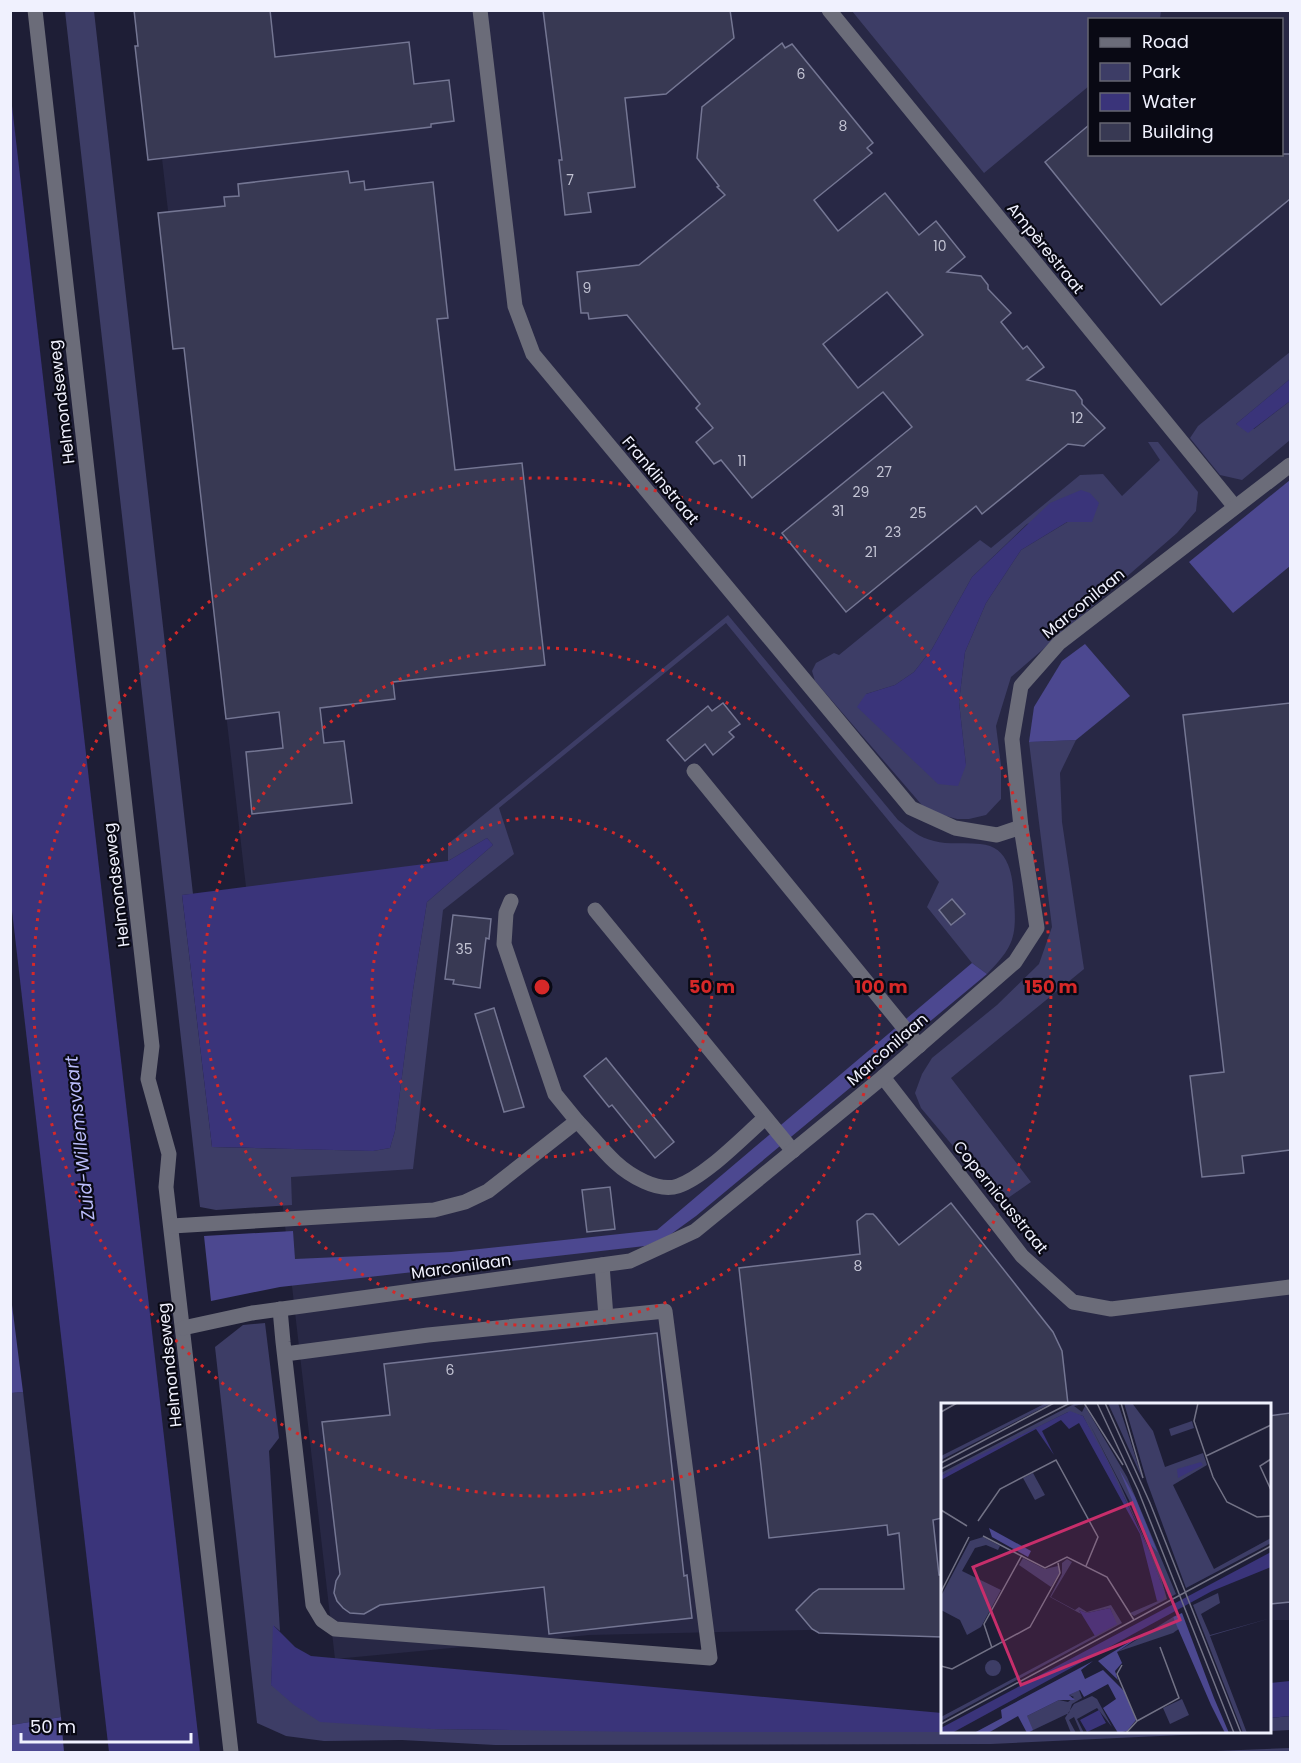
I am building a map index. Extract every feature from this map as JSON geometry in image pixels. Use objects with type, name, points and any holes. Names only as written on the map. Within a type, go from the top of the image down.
[{"type":"street","name":"Helmondseweg","points":[[34,10],[153,1046],[148,1078],[169,1154],[166,1187],[231,1752]]},
{"type":"street","name":"Franklinstraat","points":[[480,10],[515,306],[532,354],[911,808],[955,828],[997,835],[1021,826]]},
{"type":"street","name":"Ampèrestraat","points":[[829,10],[1235,507]]},
{"type":"street","name":"Marconilaan","points":[[183,1328],[252,1313],[630,1261],[695,1231],[883,1077],[1015,962],[1037,928],[1021,826],[1012,739],[1021,686],[1059,643],[1290,465]]},
{"type":"street","points":[[694,771],[919,1046]]},
{"type":"street","points":[[511,901],[506,913],[504,944],[555,1094],[616,1163],[644,1180],[676,1187],[706,1169],[765,1118]]},
{"type":"street","points":[[595,910],[793,1151]]},
{"type":"street","name":"Copernicusstraat","points":[[883,1077],[1022,1256],[1073,1302],[1111,1310],[1290,1287]]},
{"type":"street","points":[[172,1226],[434,1210],[465,1202],[488,1191],[577,1121]]},
{"type":"street","points":[[602,1264],[606,1317]]},
{"type":"street","points":[[279,1309],[313,1605],[322,1620],[335,1629],[710,1658],[665,1311],[428,1335],[285,1354]]},
{"type":"shaded area","points":[[145,11],[1290,11],[1290,1620],[1271,1620],[1271,1403],[941,1403],[941,1627],[589,1635],[335,1659]]},
{"type":"shaded area","points":[[1290,480],[1290,566],[1233,613],[1189,562]]},
{"type":"shaded area","points":[[1085,644],[1130,696],[1076,740],[1029,742],[1034,707],[1062,661]]},
{"type":"shaded area","points":[[972,963],[987,974],[696,1216],[667,1237],[645,1246],[280,1287],[211,1301],[204,1236],[293,1231],[295,1259],[451,1252],[657,1230]]},
{"type":"shaded area","points":[[10,1289],[23,1392],[11,1393],[10,1393]]},
{"type":"shaded area","points":[[61,1717],[64,1752],[11,1752],[11,1725]]},
{"type":"green space","points":[[65,11],[94,11],[193,894],[182,895],[212,1147],[373,1151],[390,1148],[395,1131],[427,902],[493,845],[487,838],[448,861],[448,844],[728,615],[898,820],[929,840],[990,846],[1004,857],[1011,873],[1015,913],[1014,933],[1008,949],[987,974],[972,963],[927,907],[939,882],[726,623],[499,808],[514,854],[443,910],[413,1169],[291,1177],[292,1205],[216,1210],[200,1207]]},
{"type":"green space","points":[[852,11],[1161,11],[1160,18],[1088,18],[1088,87],[984,173]]},
{"type":"green space","points":[[1290,352],[1290,379],[1236,424],[1254,429],[1290,401],[1290,440],[1242,480],[1220,475],[1190,438],[1198,426]]},
{"type":"green space","points":[[1148,442],[1158,442],[1198,492],[1196,511],[1177,533],[1011,677],[996,726],[1001,765],[1001,799],[986,815],[969,819],[957,819],[927,811],[815,681],[812,671],[816,663],[834,653],[839,655],[980,540],[991,548],[1080,475],[1103,474],[1122,496],[1160,460]],"holes":[[[1099,503],[1021,550],[986,603],[965,652],[959,702],[966,765],[866,694],[895,685],[914,672],[932,649],[972,577],[1027,524]]]},
{"type":"green space","points":[[1076,740],[1060,773],[1062,822],[1084,969],[951,1078],[1031,1182],[1001,1203],[921,1108],[915,1093],[922,1074],[932,1058],[997,1005],[1039,964],[1052,927],[1029,742]]},
{"type":"green space","points":[[265,1323],[279,1438],[269,1451],[280,1631],[274,1626],[271,1685],[431,1729],[1228,1733],[991,1744],[495,1745],[402,1740],[324,1741],[286,1736],[257,1723],[215,1347],[243,1325]]},
{"type":"green space","points":[[23,1392],[61,1717],[11,1725],[11,1393]]},
{"type":"green space","points":[[1290,1716],[1290,1730],[1271,1731],[1271,1718]]},
{"type":"green space","points":[[1290,1748],[1290,1752],[1191,1752]]},
{"type":"water","name":"Zuid-Willemsvaart","points":[[11,97],[200,1752],[109,1752],[11,902]]},
{"type":"water","points":[[1290,379],[1290,401],[1248,433],[1236,424]]},
{"type":"water","points":[[1081,490],[1090,493],[1099,503],[1092,522],[1067,522],[1021,550],[986,603],[965,652],[959,702],[966,765],[958,786],[938,784],[857,707],[866,694],[895,685],[914,672],[932,649],[972,577],[1050,503]]},
{"type":"water","points":[[487,838],[493,845],[427,902],[395,1131],[390,1148],[373,1151],[212,1147],[182,895],[448,861]]},
{"type":"water","points":[[273,1625],[295,1647],[311,1656],[941,1713],[941,1732],[431,1729],[320,1722],[294,1705],[271,1685]]},
{"type":"water","points":[[1290,1681],[1290,1716],[1271,1718],[1271,1683]]},
{"type":"building","points":[[134,10],[270,10],[275,57],[409,42],[414,84],[449,80],[454,121],[431,124],[431,127],[148,160],[135,46],[138,46]]},
{"type":"building","points":[[543,10],[730,10],[734,38],[666,94],[625,98],[635,187],[588,193],[591,212],[565,215],[559,160],[562,160]]},
{"type":"building","points":[[782,43],[785,48],[792,44],[873,143],[867,148],[872,153],[814,200],[838,231],[885,193],[919,235],[936,221],[965,257],[947,272],[981,276],[988,285],[988,289],[1011,313],[1001,322],[1023,349],[1027,346],[1044,367],[1027,380],[1075,391],[1082,400],[1082,404],[1105,428],[1084,446],[1068,444],[982,514],[976,506],[846,612],[782,533],[912,427],[883,392],[752,498],[721,460],[714,464],[696,442],[713,428],[696,408],[700,404],[627,315],[589,319],[588,313],[581,313],[577,272],[639,265],[725,195],[697,158],[702,107]],"holes":[[[887,292],[923,335],[858,388],[823,344]]]},
{"type":"building","points":[[1088,126],[1088,156],[1283,156],[1283,154],[1290,154],[1290,199],[1161,305],[1045,162]]},
{"type":"building","points":[[348,171],[350,183],[364,181],[365,190],[433,182],[448,318],[437,319],[455,470],[522,463],[545,665],[393,682],[395,699],[320,708],[324,743],[344,741],[352,803],[252,814],[246,752],[283,748],[279,712],[226,719],[184,348],[173,349],[158,213],[225,206],[224,197],[239,196],[238,184]]},
{"type":"building","points":[[723,703],[740,724],[729,732],[734,737],[713,755],[705,744],[685,761],[667,740],[708,706],[712,711]]},
{"type":"building","points":[[1290,703],[1290,1150],[1242,1156],[1244,1173],[1202,1177],[1190,1076],[1224,1072],[1183,715]]},
{"type":"building","points":[[952,899],[965,914],[951,925],[939,910]]},
{"type":"building","points":[[453,915],[491,919],[489,939],[486,938],[480,988],[453,984],[454,980],[445,979]]},
{"type":"building","points":[[494,1008],[524,1107],[504,1112],[475,1014]]},
{"type":"building","points":[[606,1058],[674,1142],[655,1158],[612,1105],[609,1107],[584,1076]]},
{"type":"building","points":[[610,1187],[615,1229],[587,1232],[582,1190]]},
{"type":"building","points":[[951,1203],[1053,1332],[1062,1351],[1068,1403],[941,1403],[941,1518],[933,1520],[939,1575],[941,1575],[941,1637],[819,1633],[812,1629],[796,1610],[819,1589],[904,1589],[899,1533],[888,1535],[887,1525],[769,1538],[739,1268],[860,1254],[857,1221],[866,1214],[873,1214],[899,1245]]},
{"type":"building","points":[[657,1333],[684,1576],[687,1575],[692,1618],[549,1634],[544,1587],[380,1605],[364,1614],[350,1613],[337,1601],[334,1593],[340,1574],[322,1422],[390,1415],[384,1364]]},
{"type":"building","points":[[1290,1413],[1290,1602],[1271,1604],[1271,1416]]}]
